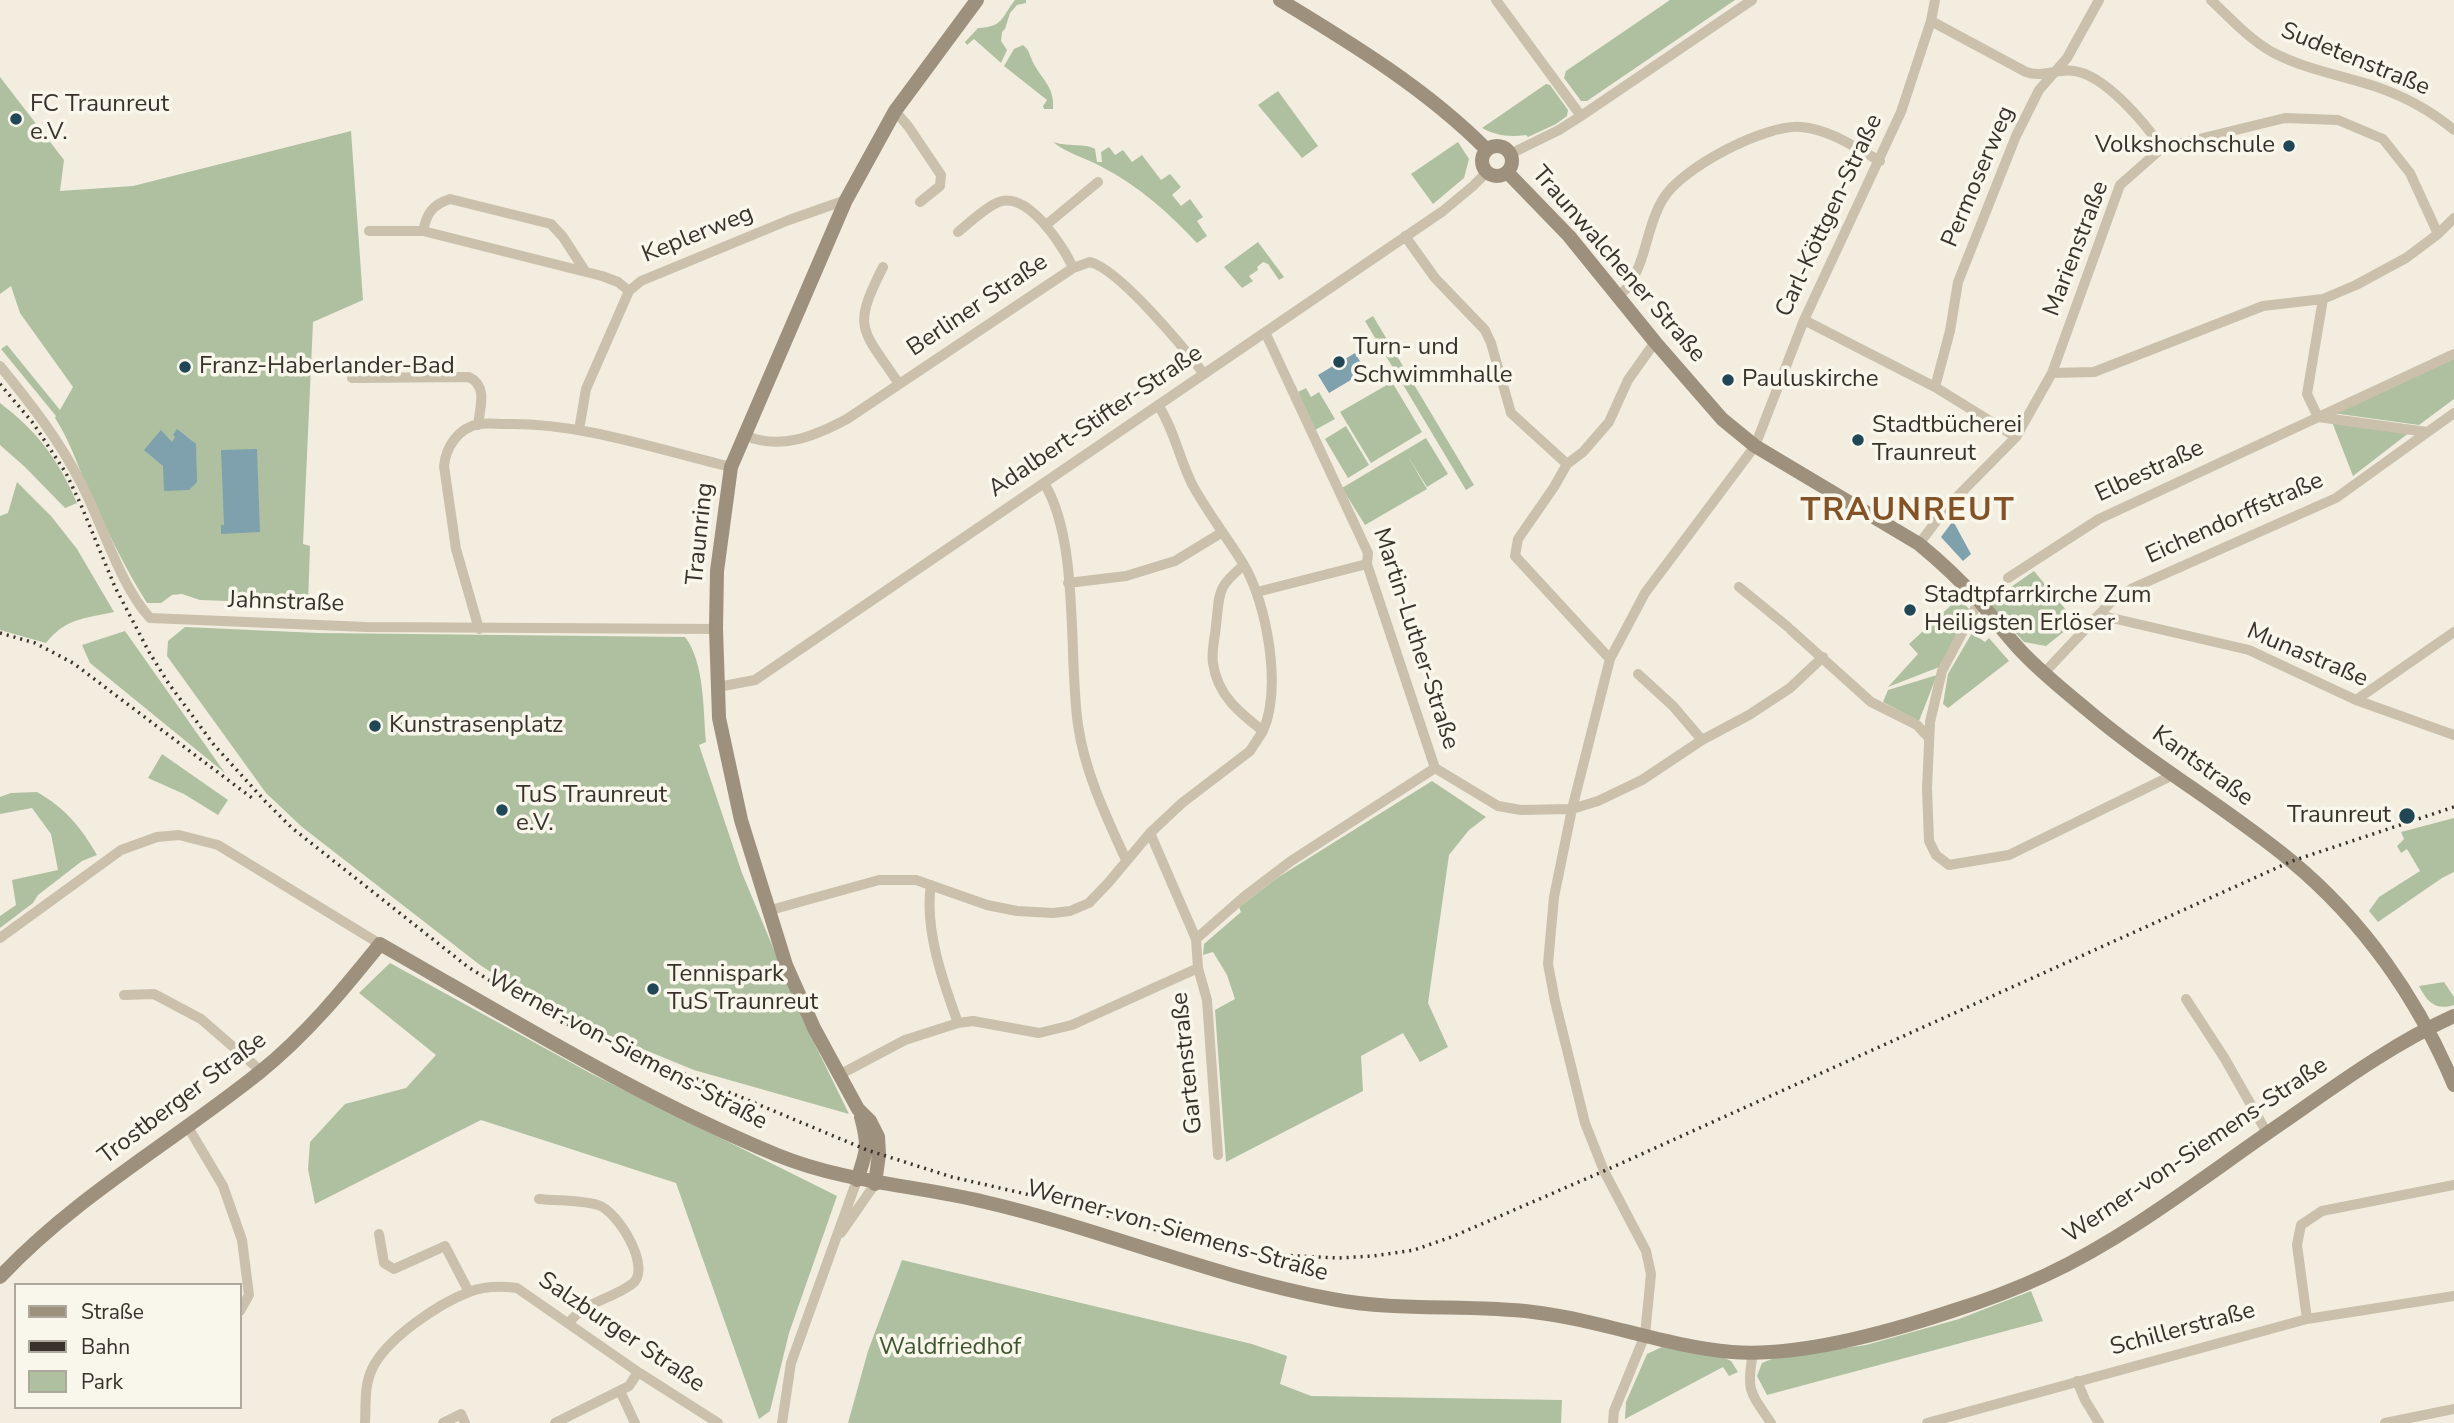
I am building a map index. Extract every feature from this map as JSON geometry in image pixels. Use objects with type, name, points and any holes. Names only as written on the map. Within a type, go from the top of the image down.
[{"type":"street","name":"Traunring","points":[[875,1184],[878,1137],[839,1075],[814,1028],[786,965],[767,911],[741,820],[719,718],[717,571],[730,467],[846,200],[895,111],[977,0]]},
{"type":"street","points":[[1280,0],[1354,45],[1456,121],[1487,150]]},
{"type":"street","points":[[1496,0],[1581,116]]},
{"type":"street","points":[[1510,154],[1559,130],[1752,0]]},
{"type":"street","name":"Carl-Köttgen-Straße","points":[[1614,1423],[1614,1411],[1645,1335],[1651,1274],[1646,1251],[1604,1171],[1585,1123],[1562,1036],[1548,964],[1555,897],[1572,809],[1610,659],[1645,593],[1755,446],[1804,320],[1901,111],[1935,0]]},
{"type":"street","name":"Permoserweg","points":[[1935,387],[1958,282],[1984,211],[2039,90],[2067,58],[2099,0]]},
{"type":"street","name":"Sudetenstraße","points":[[2211,0],[2255,41],[2272,52],[2302,65],[2376,87],[2412,101],[2454,130]]},
{"type":"street","points":[[1931,20],[2026,72],[2035,75],[2071,70],[2092,78],[2126,104],[2162,148]]},
{"type":"street","points":[[895,111],[941,175],[940,186],[920,202]]},
{"type":"street","name":"Marienstraße","points":[[1919,544],[1947,508],[2016,437],[2052,373],[2120,186],[2162,148],[2285,118],[2338,120],[2382,139],[2410,173],[2438,234]]},
{"type":"street","points":[[1619,296],[1633,280],[1647,234],[1664,197],[1701,164],[1718,155],[1778,128],[1803,127],[1840,140],[1880,161]]},
{"type":"street","points":[[1499,146],[1510,154],[1511,163],[1507,172],[1499,175],[1487,172],[1482,163],[1487,150],[1499,146]]},
{"type":"street","name":"Adalbert-Stifter-Straße","points":[[718,687],[755,680],[1405,236],[1461,196],[1487,172]]},
{"type":"street","name":"Traunwalchener Straße","points":[[1507,172],[1569,236],[1710,406],[1755,446],[1919,544]]},
{"type":"street","points":[[1046,225],[1098,182]]},
{"type":"street","points":[[423,231],[428,213],[436,204],[450,199],[551,224],[563,237],[584,271]]},
{"type":"street","name":"Keplerweg","points":[[579,430],[586,389],[629,291],[641,281],[789,220],[846,200]]},
{"type":"street","points":[[958,232],[998,202],[1009,200],[1046,225],[1066,252],[1073,268]]},
{"type":"street","points":[[2052,373],[2094,372],[2263,306],[2323,299],[2406,258],[2454,218]]},
{"type":"street","points":[[369,231],[423,231],[584,271],[618,282],[629,291]]},
{"type":"street","points":[[1405,236],[1435,278],[1485,331],[1511,413],[1567,464]]},
{"type":"street","name":"Berliner Straße","points":[[744,435],[769,442],[792,441],[811,436],[847,419],[1073,268],[1090,262],[1110,271],[1182,345],[1204,374]]},
{"type":"street","points":[[883,267],[866,300],[862,321],[868,337],[899,384]]},
{"type":"street","points":[[2323,299],[2307,394],[2318,417],[2427,432]]},
{"type":"street","points":[[1804,320],[1935,387],[2016,437]]},
{"type":"street","name":"Martin-Luther-Straße","points":[[1265,332],[1368,553],[1367,564],[1435,768],[1499,806],[1521,810],[1572,809],[1598,801],[1642,780],[1702,740],[1749,715],[1790,688],[1823,657]]},
{"type":"street","points":[[1610,659],[1515,556],[1518,539],[1567,464],[1583,452],[1609,422],[1628,380],[1655,342]]},
{"type":"street","name":"Elbestraße","points":[[2008,578],[2099,519],[2454,354]]},
{"type":"street","name":"Jahnstraße","points":[[0,366],[46,424],[69,460],[132,594],[150,618],[479,629],[716,629]]},
{"type":"street","points":[[352,378],[470,377],[478,381],[481,387],[478,425]]},
{"type":"street","points":[[767,911],[879,880],[916,880],[988,905],[1017,911],[1070,911],[1089,903],[1150,833],[1181,803],[1250,751],[1264,731],[1272,705],[1268,645],[1257,592],[1244,565],[1191,483],[1166,417],[1158,405]]},
{"type":"street","name":"Eichendorffstraße","points":[[2043,673],[2110,603],[2157,576],[2336,498],[2454,413]]},
{"type":"street","points":[[479,629],[456,549],[444,466],[450,444],[458,436],[478,425],[529,423],[579,430],[730,467]]},
{"type":"street","points":[[1044,483],[1050,492],[1064,540],[1078,726],[1098,798],[1126,860]]},
{"type":"street","points":[[1068,583],[1126,576],[1175,561],[1221,533]]},
{"type":"street","name":"Kantstraße","points":[[1919,544],[1938,559],[1979,601],[2043,673],[2100,721],[2288,858],[2332,898],[2382,956],[2405,989],[2454,1084]]},
{"type":"street","points":[[1257,592],[1367,564]]},
{"type":"street","points":[[1244,565],[1226,580],[1219,592],[1212,662],[1217,682],[1230,703],[1264,731]]},
{"type":"street","points":[[1738,587],[1823,657],[1871,702],[1917,725],[1929,738]]},
{"type":"street","points":[[1979,601],[1942,671],[1930,722],[1927,788],[1929,841],[1936,855],[1949,865],[2009,855],[2175,774]]},
{"type":"street","name":"Munastraße","points":[[2099,615],[2249,650],[2356,700],[2454,735]]},
{"type":"street","points":[[2356,700],[2454,632]]},
{"type":"street","points":[[1638,674],[1673,706],[1702,740]]},
{"type":"street","name":"Martin-Luther-Straße","points":[[1196,939],[1245,896],[1291,861],[1435,768]]},
{"type":"street","points":[[839,1075],[905,1040],[958,1023],[972,1021],[1039,1033],[1072,1026],[1198,968],[1196,939],[1150,833]]},
{"type":"street","name":"Werner-von-Siemens-Straße","points":[[0,938],[107,859],[137,843],[179,835],[218,845],[380,944],[618,1078],[740,1139],[783,1157],[856,1180],[985,1202],[1253,1282],[1335,1300],[1382,1306],[1535,1312],[1578,1319],[1708,1349],[1753,1353],[1838,1341],[1922,1321],[2046,1275],[2105,1243],[2152,1213],[2390,1049],[2454,1016]]},
{"type":"street","points":[[931,885],[928,904],[942,979],[958,1023]]},
{"type":"street","name":"Trostberger Straße","points":[[0,1277],[22,1253],[72,1209],[188,1127],[261,1071],[321,1016],[380,944]]},
{"type":"street","name":"Gartenstraße","points":[[1198,968],[1207,1000],[1218,1155]]},
{"type":"street","points":[[124,995],[154,993],[201,1019],[261,1071]]},
{"type":"street","points":[[2186,999],[2225,1059],[2267,1133]]},
{"type":"street","name":"Traunring","points":[[856,1180],[867,1140],[859,1109]]},
{"type":"street","points":[[188,1127],[223,1186],[242,1240],[249,1295],[242,1307]]},
{"type":"street","points":[[782,1423],[791,1363],[856,1180]]},
{"type":"street","points":[[838,1236],[875,1184]]},
{"type":"street","points":[[2306,1319],[2297,1245],[2301,1225],[2322,1212],[2454,1185]]},
{"type":"street","points":[[539,1199],[601,1205],[619,1219],[639,1262],[640,1274],[634,1283],[577,1313],[569,1324]]},
{"type":"street","points":[[379,1234],[384,1263],[394,1269],[445,1246],[469,1292]]},
{"type":"street","name":"Salzburger Straße","points":[[365,1423],[366,1391],[372,1369],[389,1346],[441,1307],[469,1292],[495,1287],[517,1288],[638,1372],[718,1423]]},
{"type":"street","name":"Schillerstraße","points":[[1927,1423],[2306,1319],[2454,1296]]},
{"type":"street","points":[[1753,1353],[1748,1378],[1750,1392],[1771,1423]]},
{"type":"street","points":[[555,1423],[629,1386],[638,1372]]},
{"type":"street","points":[[2077,1381],[2099,1423]]},
{"type":"street","points":[[620,1391],[635,1423]]},
{"type":"street","points":[[2385,1423],[2454,1409]]},
{"type":"street","points":[[443,1423],[461,1415],[465,1423]]},
{"type":"green space","points":[[1015,0],[1026,0],[1026,3],[1017,5],[1010,13],[1002,32],[1001,41],[1007,50],[1001,63],[974,39],[967,45],[965,42],[978,28],[992,26],[1001,20]]},
{"type":"green space","points":[[1670,0],[1735,0],[1587,101],[1581,101],[1564,78],[1566,71]]},
{"type":"green space","points":[[1023,45],[1052,94],[1053,109],[1044,109],[1047,100],[1004,66],[1014,49]]},
{"type":"green space","name":"Franz-Haberlander-Bad","points":[[0,77],[64,160],[60,191],[133,186],[351,131],[363,300],[313,322],[303,544],[310,546],[308,604],[200,600],[182,594],[172,595],[161,603],[147,603],[101,517],[56,416],[1,349],[7,345],[60,410],[73,387],[20,313],[11,286],[0,294]]},
{"type":"green space","points":[[1546,84],[1550,85],[1568,110],[1567,116],[1556,124],[1528,137],[1498,134],[1482,128]]},
{"type":"green space","points":[[1278,91],[1318,146],[1302,158],[1258,105]]},
{"type":"green space","points":[[1053,142],[1091,147],[1095,149],[1097,162],[1102,162],[1101,152],[1109,147],[1115,155],[1123,150],[1132,162],[1142,155],[1161,180],[1170,174],[1181,187],[1172,195],[1181,206],[1190,199],[1203,217],[1197,221],[1207,236],[1197,243],[1141,191]]},
{"type":"green space","points":[[1458,142],[1469,159],[1464,178],[1433,204],[1411,174]]},
{"type":"green space","points":[[1258,242],[1284,277],[1279,280],[1268,264],[1263,262],[1257,267],[1258,270],[1249,276],[1253,281],[1242,288],[1224,267]]},
{"type":"green space","points":[[1373,316],[1474,485],[1466,490],[1365,321]]},
{"type":"green space","points":[[2454,356],[2454,399],[2419,425],[2332,413]]},
{"type":"green space","points":[[1392,382],[1422,432],[1371,463],[1340,412]]},
{"type":"green space","points":[[1306,388],[1311,397],[1319,392],[1335,419],[1315,430],[1298,392]]},
{"type":"green space","points":[[0,403],[46,447],[77,503],[65,508],[0,445]]},
{"type":"green space","points":[[2332,422],[2410,432],[2353,476]]},
{"type":"green space","points":[[1346,426],[1369,465],[1348,478],[1325,439]]},
{"type":"green space","points":[[1426,438],[1448,474],[1427,487],[1407,455],[1427,489],[1365,525],[1342,488]]},
{"type":"green space","points":[[17,482],[51,516],[77,549],[114,612],[68,624],[46,643],[0,630],[0,516],[8,513]]},
{"type":"green space","points":[[2034,571],[2076,622],[2046,646],[2024,642],[1988,603]]},
{"type":"green space","points":[[1959,598],[1970,610],[1942,666],[1888,687],[1918,654],[1909,644]]},
{"type":"green space","name":"TuS Traunreut e.V.","points":[[185,627],[318,633],[685,637],[696,660],[702,688],[706,742],[699,745],[742,873],[804,1022],[849,1114],[694,1070],[552,1012],[480,965],[302,827],[266,793],[167,656],[168,641]]},
{"type":"green space","points":[[125,631],[225,773],[90,663],[82,645]]},
{"type":"green space","points":[[1972,633],[1985,642],[1989,638],[2009,661],[1948,708],[1943,704],[1948,674]]},
{"type":"green space","points":[[1937,675],[1919,721],[1883,702],[1888,690]]},
{"type":"green space","points":[[162,754],[228,800],[218,815],[184,794],[148,778]]},
{"type":"green space","points":[[1432,781],[1486,817],[1469,830],[1449,855],[1428,1003],[1448,1047],[1420,1062],[1403,1033],[1361,1056],[1363,1091],[1226,1162],[1215,1010],[1235,999],[1227,975],[1213,952],[1203,955],[1204,944],[1241,912],[1239,907],[1277,878]]},
{"type":"green space","points":[[37,792],[72,819],[97,855],[82,861],[0,928],[0,916],[16,905],[12,880],[58,870],[51,834],[32,808],[0,814],[0,797],[11,793]]},
{"type":"green space","points":[[2454,818],[2454,872],[2378,922],[2369,911],[2379,897],[2420,871],[2407,849],[2401,853],[2397,846],[2404,839],[2401,832]]},
{"type":"green space","points":[[390,963],[590,1073],[837,1196],[789,1333],[770,1411],[759,1419],[676,1183],[481,1120],[315,1204],[308,1169],[310,1142],[345,1104],[406,1088],[436,1055],[359,993]]},
{"type":"green space","points":[[2444,982],[2454,997],[2454,1005],[2448,1007],[2433,1004],[2419,986]]},
{"type":"green space","name":"Waldfriedhof","points":[[902,1260],[1252,1344],[1287,1356],[1280,1384],[1311,1396],[1562,1400],[1561,1423],[848,1423],[868,1351]]},
{"type":"green space","points":[[2031,1291],[2043,1321],[1767,1395],[1757,1376],[1762,1363],[1774,1358],[1866,1345],[1959,1319]]},
{"type":"green space","points":[[1662,1347],[1719,1355],[1731,1361],[1738,1372],[1729,1376],[1723,1367],[1625,1419],[1626,1402],[1647,1354]]},
{"type":"water","points":[[1355,353],[1366,371],[1329,393],[1318,375]]},
{"type":"water","points":[[177,429],[196,444],[197,482],[189,490],[164,491],[163,466],[144,450],[161,430],[172,442]]},
{"type":"water","points":[[257,449],[260,532],[221,534],[221,525],[224,525],[221,450]]},
{"type":"water","points":[[1953,521],[1971,554],[1963,561],[1941,537]]},
{"type":"railway","points":[[0,384],[33,423],[66,473],[115,587],[149,652],[214,745],[292,828],[468,967],[547,1016],[867,1150],[952,1177],[1039,1197],[1239,1253],[1338,1258],[1373,1256],[1414,1250],[1454,1236],[2292,861],[2454,807]]},
{"type":"railway","points":[[0,633],[35,643],[73,663],[252,798]]},
{"type":"place","name":"FC Traunreut e.V.","points":[[16,119]]},
{"type":"place","name":"Volkshochschule","points":[[2289,146]]},
{"type":"place","name":"Turn- und Schwimmhalle","points":[[1339,362]]},
{"type":"place","name":"Franz-Haberlander-Bad","points":[[185,367]]},
{"type":"place","name":"Pauluskirche","points":[[1728,380]]},
{"type":"place","name":"Stadtbücherei Traunreut","points":[[1858,440]]},
{"type":"place","name":"Stadtpfarrkirche Zum Heiligsten Erlöser","points":[[1910,610]]},
{"type":"place","name":"Kunstrasenplatz","points":[[375,726]]},
{"type":"place","name":"TuS Traunreut e.V.","points":[[502,810]]},
{"type":"place","name":"Traunreut","points":[[2407,816]]},
{"type":"place","name":"Tennispark TuS Traunreut","points":[[653,989]]},
{"type":"district","name":"TRAUNREUT","points":[[1908,512]]}]
